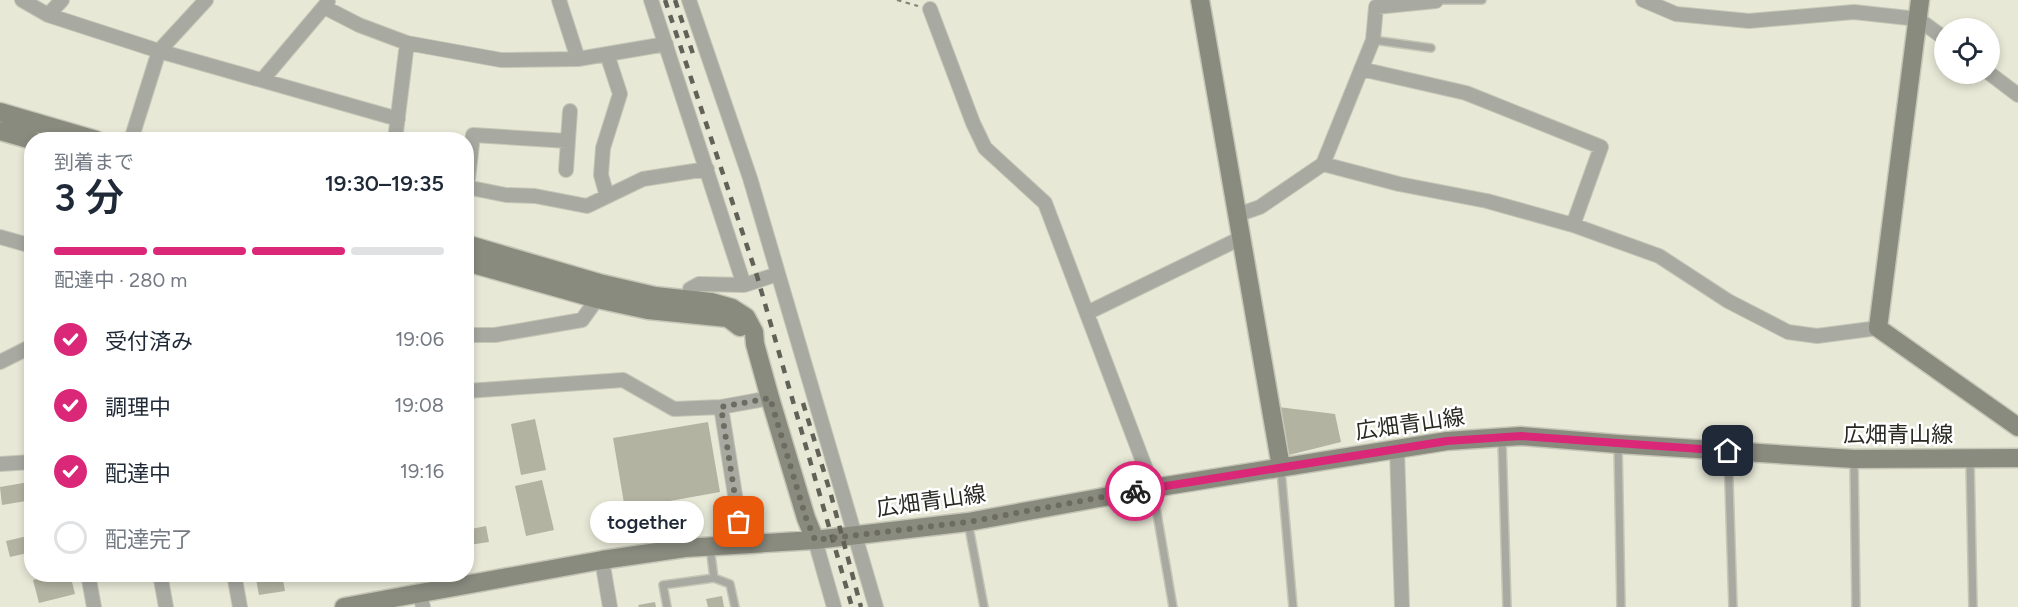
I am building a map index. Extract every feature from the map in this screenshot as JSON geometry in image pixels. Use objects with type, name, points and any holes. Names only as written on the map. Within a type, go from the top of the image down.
[{"type":"main road","points":[[1200,0],[1281,467]]},
{"type":"main road","points":[[1920,0],[1878,328],[2018,427]]},
{"type":"main road","points":[[0,112],[69,132]]},
{"type":"main road","points":[[0,132],[24,138]]},
{"type":"main road","points":[[474,246],[599,283],[655,296],[722,305],[746,317],[754,332],[755,344],[770,398],[806,518],[815,540]]},
{"type":"main road","points":[[474,263],[597,299],[648,310],[728,318],[740,327],[755,344]]},
{"type":"main road","name":"広畑青山線","points":[[344,607],[422,601],[602,560],[686,548],[815,540],[968,522],[1153,488],[1447,441],[1521,436],[1854,459],[2018,458]]},
{"type":"street","points":[[22,0],[48,15],[159,51],[398,119]]},
{"type":"street","points":[[48,15],[62,0]]},
{"type":"street","points":[[134,132],[159,51],[207,0]]},
{"type":"street","points":[[559,0],[578,59]]},
{"type":"street","points":[[651,0],[744,285]]},
{"type":"street","points":[[689,0],[750,178],[876,607]]},
{"type":"street","points":[[1643,0],[1676,14],[1749,21],[1852,6],[1918,19],[1934,31]]},
{"type":"street","points":[[1237,215],[1260,207],[1323,164],[1373,40],[1376,7],[1436,1]]},
{"type":"street","points":[[263,79],[327,3],[359,25],[407,43],[501,60],[578,59],[666,44]]},
{"type":"street","points":[[930,9],[973,123],[986,148],[1045,203],[1153,488]]},
{"type":"street","points":[[396,132],[407,43]]},
{"type":"street","points":[[607,54],[620,94],[603,148],[602,175],[607,196]]},
{"type":"street","points":[[1361,69],[1466,93],[1601,147],[1573,225]]},
{"type":"street","points":[[2000,81],[2018,95]]},
{"type":"street","points":[[566,170],[570,111]]},
{"type":"street","points":[[474,135],[568,141]]},
{"type":"street","points":[[1323,164],[1400,184],[1487,201],[1573,225],[1659,256],[1728,301],[1788,332],[1817,336],[1878,328]]},
{"type":"street","points":[[474,188],[506,195],[535,196],[587,206],[643,179],[707,170]]},
{"type":"street","points":[[0,237],[24,244]]},
{"type":"street","points":[[1087,313],[1241,238]]},
{"type":"street","points":[[689,299],[690,289],[699,284],[744,285],[778,274]]},
{"type":"street","points":[[474,335],[495,335],[582,320],[597,299]]},
{"type":"street","points":[[0,362],[24,350]]},
{"type":"street","points":[[474,390],[623,380],[674,409],[721,407],[770,398]]},
{"type":"street","points":[[721,407],[743,546]]},
{"type":"street","points":[[1397,449],[1402,607]]},
{"type":"street","points":[[0,464],[24,462]]},
{"type":"street","points":[[815,540],[834,607]]},
{"type":"street","points":[[602,560],[610,607]]},
{"type":"street","points":[[89,582],[94,607]]},
{"type":"street","points":[[161,582],[166,607]]},
{"type":"street","points":[[235,582],[240,607]]},
{"type":"lane","points":[[1436,1],[1482,0]]},
{"type":"lane","points":[[1373,40],[1431,48]]},
{"type":"lane","points":[[1502,437],[1507,607]]},
{"type":"lane","points":[[1618,444],[1621,607]]},
{"type":"lane","points":[[1728,451],[1733,607]]},
{"type":"lane","points":[[1970,458],[1973,607]]},
{"type":"lane","points":[[1854,459],[1856,607]]},
{"type":"lane","points":[[1281,467],[1293,607]]},
{"type":"lane","points":[[1153,488],[1173,607]]},
{"type":"lane","points":[[968,522],[984,607]]},
{"type":"lane","points":[[710,547],[714,578]]},
{"type":"lane","points":[[667,607],[663,585],[714,578],[730,584],[735,607]]},
{"type":"path","points":[[897,0],[930,9]]},
{"type":"building","points":[[1278,407],[1335,414],[1341,442],[1285,456]]},
{"type":"building","points":[[535,419],[546,470],[521,475],[511,424]]},
{"type":"building","points":[[708,422],[720,492],[625,509],[613,438]]},
{"type":"building","points":[[542,480],[554,530],[526,536],[515,486]]},
{"type":"building","points":[[24,483],[24,501],[2,505],[0,487]]},
{"type":"building","points":[[486,526],[489,542],[474,544],[474,528]]},
{"type":"building","points":[[24,537],[24,554],[10,557],[6,541]]},
{"type":"building","points":[[34,582],[72,582],[75,594],[39,603]]},
{"type":"building","points":[[257,582],[283,582],[285,591],[259,595]]},
{"type":"building","points":[[722,596],[724,607],[708,607],[706,599]]},
{"type":"building","points":[[655,602],[656,607],[639,607],[638,605]]},
{"type":"railway","points":[[665,0],[757,276],[852,607]]},
{"type":"railway","points":[[675,0],[694,57]]},
{"type":"railway","points":[[803,403],[861,607]]},
{"type":"way so far","points":[[739,522],[721,407],[770,398],[806,518],[815,540],[968,522],[1135,491]]},
{"type":"place","name":"together","points":[[739,522]]},
{"type":"route","points":[[1135,491],[1447,441],[1521,436],[1728,451]]}]
